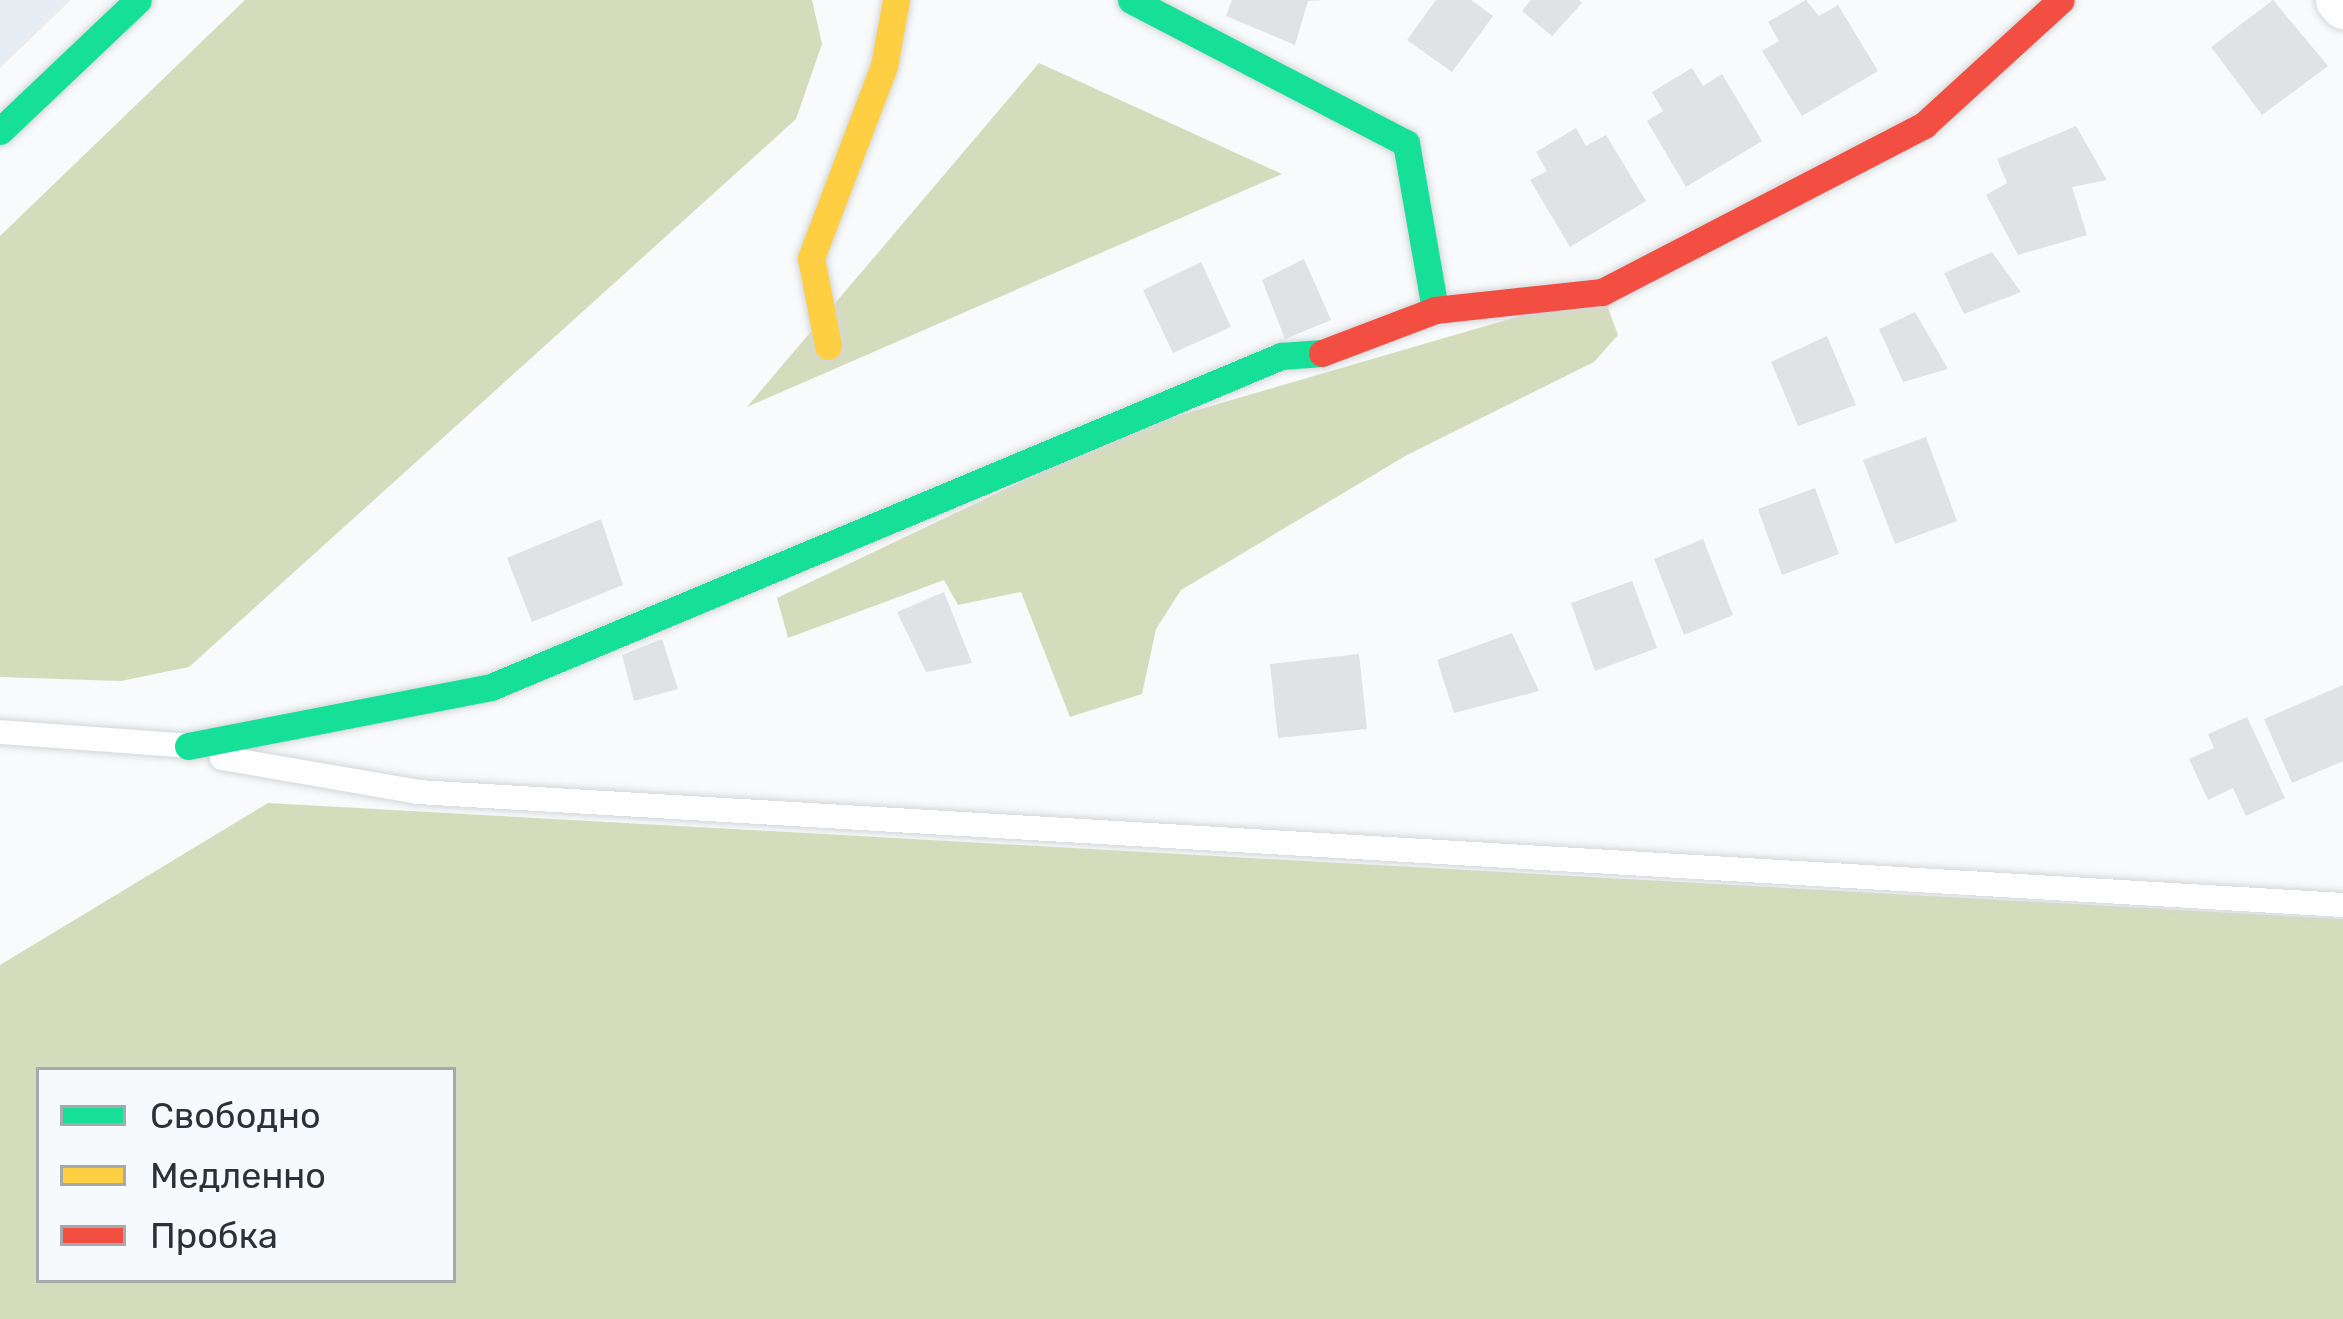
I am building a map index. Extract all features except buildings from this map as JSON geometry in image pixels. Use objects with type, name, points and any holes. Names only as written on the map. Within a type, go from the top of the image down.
[{"type":"street","points":[[0,131],[138,0]]},
{"type":"street","points":[[828,346],[811,258],[884,66],[896,0]]},
{"type":"street","points":[[1131,0],[1406,143],[1435,310]]},
{"type":"street","points":[[188,746],[491,686],[1281,356],[1341,352],[1435,310],[1602,292],[1924,124],[2061,0]]},
{"type":"lane","points":[[0,732],[188,746],[241,765],[418,792],[2343,905]]},
{"type":"shaded area","points":[[0,0],[71,0],[0,68]]},
{"type":"green space","points":[[245,0],[812,0],[822,44],[796,119],[189,667],[121,681],[0,677],[0,236]]},
{"type":"green space","points":[[1039,63],[1282,174],[747,407]]},
{"type":"green space","points":[[1602,292],[1618,335],[1594,362],[1407,455],[1181,590],[1156,629],[1142,694],[1070,717],[1021,592],[958,605],[944,580],[788,638],[777,598],[1132,429]]},
{"type":"green space","points":[[268,803],[2343,919],[2343,1319],[0,1319],[0,965]]},
{"type":"traffic: fast","points":[[0,131],[138,0]]},
{"type":"traffic: fast","points":[[1131,0],[1406,143],[1435,310]]},
{"type":"traffic: fast","points":[[188,746],[491,687],[1281,356],[1322,353]]},
{"type":"traffic: slow","points":[[828,346],[811,258],[884,66],[896,0]]},
{"type":"traffic: jam","points":[[1322,353],[1435,310],[1602,292],[1924,125],[2061,0]]}]
